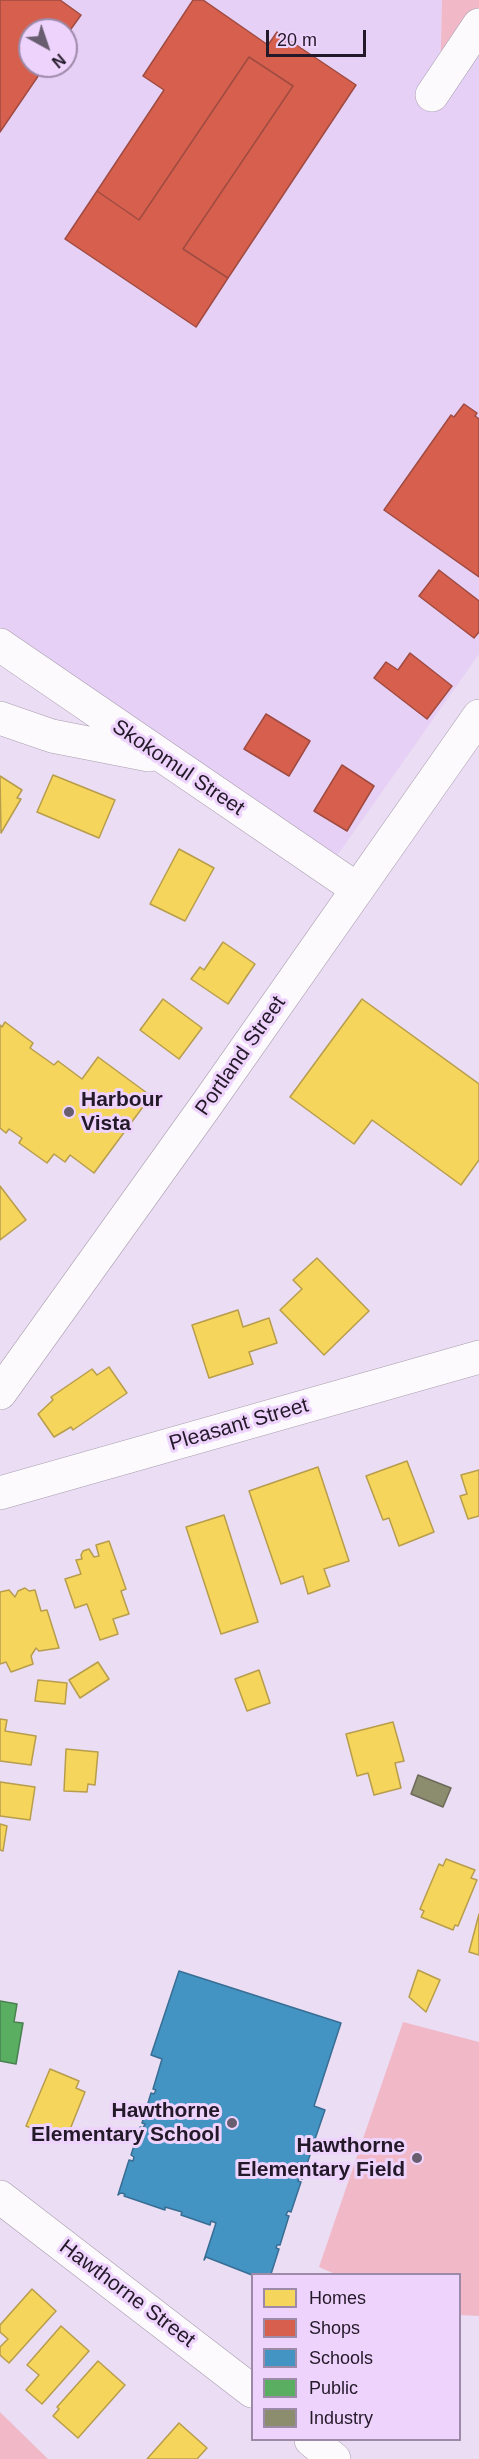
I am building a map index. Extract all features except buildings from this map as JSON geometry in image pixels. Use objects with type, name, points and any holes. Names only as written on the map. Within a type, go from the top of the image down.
[{"type":"main road","points":[[432,94],[479,25]]},
{"type":"main road","name":"Skokomul Street","points":[[0,645],[357,889]]},
{"type":"main road","name":"Portland Street","points":[[0,1394],[214,1095],[479,716]]},
{"type":"main road","points":[[0,718],[52,736],[163,758]]},
{"type":"main road","name":"Pleasant Street","points":[[0,1493],[479,1357]]},
{"type":"main road","name":"Hawthorne Street","points":[[0,2197],[251,2390]]},
{"type":"main road","points":[[313,2441],[334,2459]]},
{"type":"shaded area","points":[[0,0],[442,0],[440,82],[479,12],[479,654],[332,863],[0,627]]},
{"type":"shaded area","points":[[442,0],[479,0],[479,12],[440,84]]},
{"type":"shaded area","name":"Hawthorne Elementary Field","points":[[403,2022],[479,2042],[479,2316],[461,2315],[461,2273],[333,2273],[319,2267]]},
{"type":"shaded area","points":[[0,2412],[48,2459],[0,2459]]},
{"type":"place","name":"Harbour Vista","points":[[69,1112]]},
{"type":"place","name":"Hawthorne Elementary School","points":[[232,2123]]},
{"type":"place","name":"Hawthorne Elementary Field","points":[[417,2158]]}]
